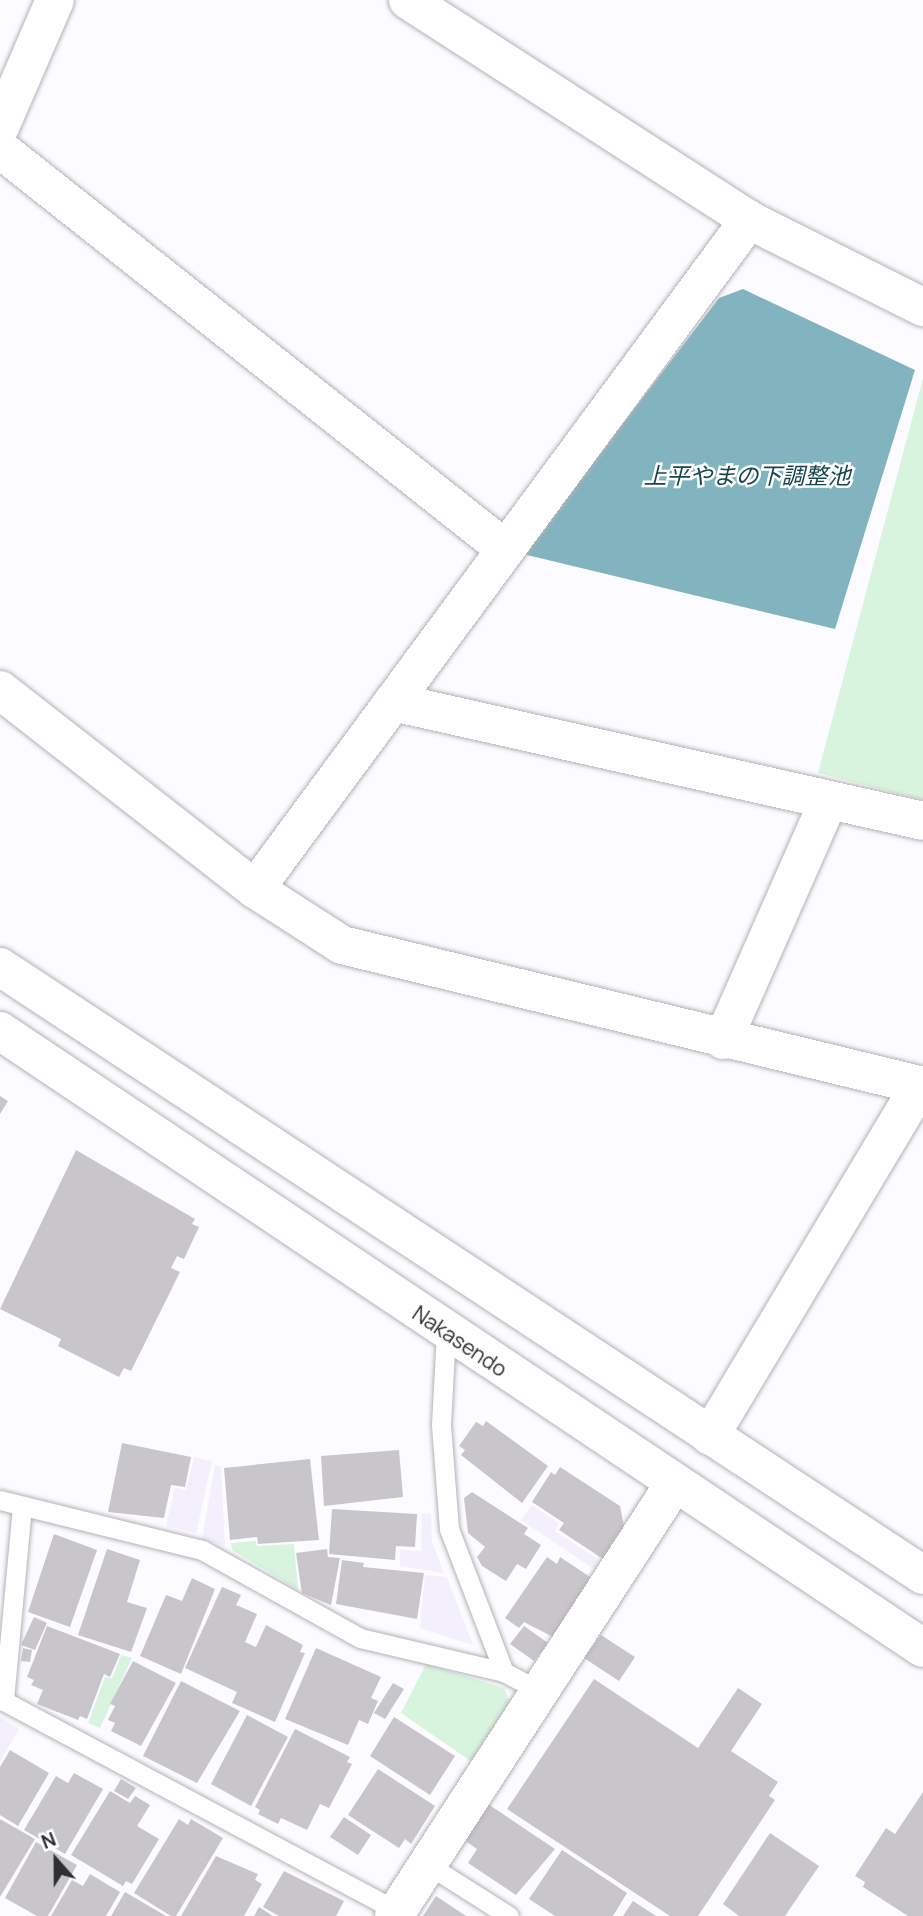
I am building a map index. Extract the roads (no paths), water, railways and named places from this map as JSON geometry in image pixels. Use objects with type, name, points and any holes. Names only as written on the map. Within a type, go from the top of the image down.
[{"type":"main road","points":[[0,127],[55,0]]},
{"type":"main road","points":[[408,0],[749,220],[923,306]]},
{"type":"main road","points":[[0,149],[505,549]]},
{"type":"main road","points":[[255,889],[749,220]]},
{"type":"main road","points":[[0,690],[255,889],[342,945],[723,1041],[922,1085],[710,1436]]},
{"type":"main road","points":[[393,702],[923,821]]},
{"type":"main road","points":[[723,1041],[829,800]]},
{"type":"main road","points":[[0,967],[923,1575]]},
{"type":"main road","name":"Nakasendo","points":[[0,1031],[446,1332],[923,1648]]},
{"type":"main road","points":[[395,1914],[674,1484]]},
{"type":"lane","points":[[446,1332],[441,1425],[449,1529],[504,1672]]},
{"type":"lane","points":[[0,1500],[202,1550],[360,1638],[504,1672],[538,1690]]},
{"type":"lane","points":[[22,1506],[4,1701],[395,1914]]},
{"type":"lane","points":[[427,1864],[509,1916]]},
{"type":"water","name":"上平やまの下調整池","points":[[743,289],[915,370],[835,629],[523,554],[719,298]]}]
